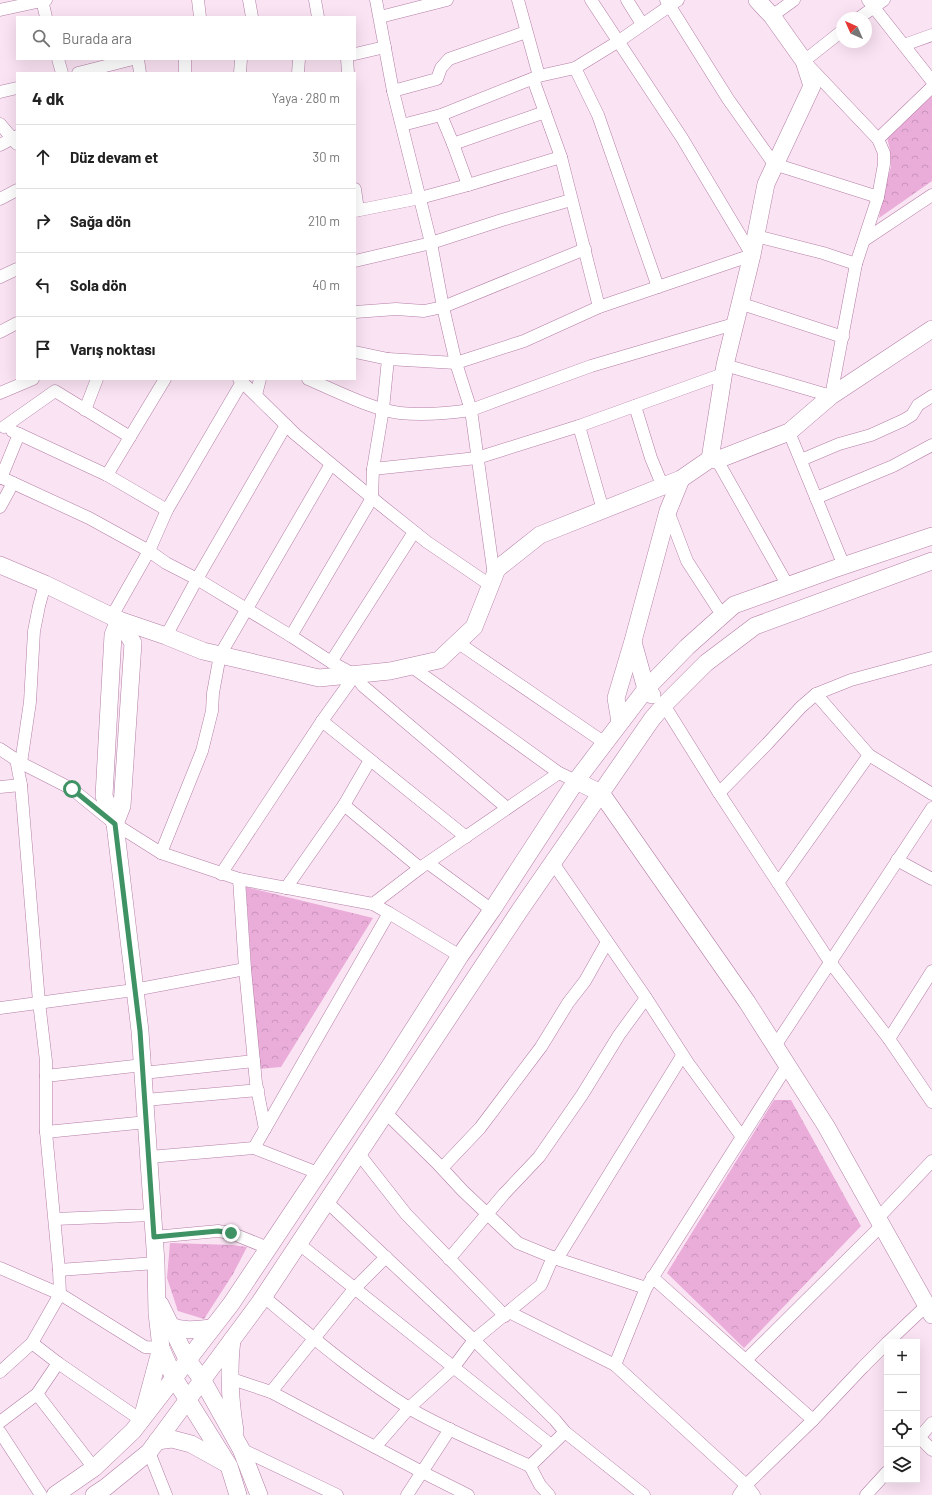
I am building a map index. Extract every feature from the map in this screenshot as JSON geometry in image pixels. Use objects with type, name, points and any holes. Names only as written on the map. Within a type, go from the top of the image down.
[{"type":"street","points":[[3,7],[43,0],[46,16]]},
{"type":"street","points":[[198,0],[200,16]]},
{"type":"street","points":[[249,0],[252,16]]},
{"type":"street","points":[[315,0],[318,16]]},
{"type":"street","points":[[376,0],[393,91],[431,243],[443,307],[456,363],[471,410],[492,580]]},
{"type":"street","points":[[380,17],[447,0]]},
{"type":"street","points":[[518,0],[544,112],[561,157],[599,307]]},
{"type":"street","points":[[591,0],[682,138],[752,255]]},
{"type":"street","points":[[627,0],[642,24]]},
{"type":"street","points":[[757,0],[772,16],[804,61],[878,139],[884,153],[884,164],[878,197],[866,239],[856,264],[831,396]]},
{"type":"street","points":[[772,16],[794,0]]},
{"type":"street","points":[[402,125],[441,115],[536,78],[575,68],[619,41],[642,24],[657,16],[671,2],[728,99],[774,164],[878,197]]},
{"type":"street","points":[[865,12],[875,2],[904,45],[932,81]]},
{"type":"street","points":[[393,91],[437,79],[442,68],[449,59],[526,32]]},
{"type":"street","points":[[904,45],[932,35]]},
{"type":"street","points":[[804,61],[836,36]]},
{"type":"street","points":[[356,54],[385,47]]},
{"type":"street","points":[[58,60],[62,72]]},
{"type":"street","points":[[82,72],[129,60]]},
{"type":"street","points":[[138,60],[140,72]]},
{"type":"street","points":[[185,60],[185,72]]},
{"type":"street","points":[[240,72],[241,60]]},
{"type":"street","points":[[298,72],[299,60]]},
{"type":"street","points":[[347,60],[348,72]]},
{"type":"street","points":[[788,586],[714,460],[724,369],[752,255],[766,184],[774,164],[812,86],[804,61]]},
{"type":"street","points":[[575,68],[598,115],[658,287]]},
{"type":"street","points":[[878,139],[932,87]]},
{"type":"street","points":[[0,92],[16,88]]},
{"type":"street","points":[[453,144],[544,112]]},
{"type":"street","points":[[441,115],[468,185]]},
{"type":"street","points":[[0,124],[15,139],[0,145]]},
{"type":"street","points":[[356,211],[420,198],[561,157]]},
{"type":"street","points":[[0,199],[16,191]]},
{"type":"street","points":[[356,261],[431,243],[571,200]]},
{"type":"street","points":[[866,239],[930,201]]},
{"type":"street","points":[[756,236],[823,253],[856,264]]},
{"type":"street","points":[[356,312],[396,309],[424,311],[443,307],[585,249]]},
{"type":"street","points":[[356,352],[388,359],[456,363],[524,341],[599,307],[752,255]]},
{"type":"street","points":[[0,277],[16,269]]},
{"type":"street","points":[[739,303],[843,337]]},
{"type":"street","points":[[0,332],[16,324]]},
{"type":"street","points":[[310,380],[383,409],[401,413],[452,413],[471,410],[591,366],[734,324]]},
{"type":"street","points":[[0,565],[45,584],[116,618],[166,636],[203,652],[319,678],[390,671],[412,667],[439,660],[474,627],[497,569],[540,535],[681,479],[714,460],[789,432],[831,396],[932,329]]},
{"type":"street","points":[[291,636],[372,498],[373,469],[383,409],[388,359]]},
{"type":"street","points":[[373,469],[477,458],[579,426],[635,406],[724,369],[831,396]]},
{"type":"street","points":[[0,393],[31,380]]},
{"type":"street","points":[[85,410],[97,380]]},
{"type":"street","points":[[107,475],[164,380]]},
{"type":"street","points":[[116,618],[149,551],[167,510],[241,380],[286,425],[414,532],[492,580]]},
{"type":"street","points":[[256,395],[260,380]]},
{"type":"street","points":[[2,426],[55,391],[130,437]]},
{"type":"street","points":[[801,460],[839,444],[871,435],[904,420],[912,415],[918,405],[932,396]]},
{"type":"street","points":[[635,406],[651,458],[663,486]]},
{"type":"street","points":[[166,636],[197,579],[286,425]]},
{"type":"street","points":[[2,426],[107,475],[167,510]]},
{"type":"street","points":[[579,426],[603,510]]},
{"type":"street","points":[[789,432],[844,566]]},
{"type":"street","points":[[19,434],[0,477],[89,518],[149,551],[247,609],[331,662],[355,675],[363,686],[507,808]]},
{"type":"street","points":[[816,498],[892,466],[932,445]]},
{"type":"street","points":[[161,853],[202,751],[212,711],[213,693],[220,655],[331,464]]},
{"type":"street","points":[[620,722],[616,698],[668,511],[681,479]]},
{"type":"street","points":[[0,507],[13,483]]},
{"type":"street","points":[[668,511],[687,561],[722,615]]},
{"type":"street","points":[[331,662],[414,532]]},
{"type":"street","points":[[55,1495],[94,1468],[133,1431],[187,1359],[231,1304],[388,1069],[460,956],[492,910],[576,781],[646,689],[687,647],[734,606],[932,536]]},
{"type":"street","points":[[94,1495],[106,1487],[153,1447],[264,1297],[553,863],[652,719],[664,705],[706,663],[755,626],[932,561]]},
{"type":"street","points":[[0,1372],[32,1343],[60,1294],[55,1219],[46,1132],[46,1061],[39,1002],[18,761],[30,702],[34,630],[45,584]]},
{"type":"street","points":[[116,618],[133,643],[122,806],[115,824],[140,1031],[146,1100],[156,1263],[157,1313],[161,1348],[174,1378],[229,1466],[238,1495]]},
{"type":"street","points":[[633,641],[646,689],[664,705],[719,793],[830,962],[889,1039],[932,1102]]},
{"type":"street","points":[[457,642],[605,743]]},
{"type":"street","points":[[719,793],[767,744],[800,707],[816,694],[851,680],[932,658]]},
{"type":"street","points":[[412,667],[559,773],[601,794],[747,1002],[788,1066],[826,1126],[929,1310],[893,1339]]},
{"type":"street","points":[[221,874],[322,721],[355,675]]},
{"type":"street","points":[[816,694],[869,755],[932,794]]},
{"type":"street","points":[[322,721],[466,837]]},
{"type":"street","points":[[0,749],[18,761],[72,789],[115,824],[161,853],[239,879],[373,904],[389,912],[460,956]]},
{"type":"street","points":[[778,883],[869,755]]},
{"type":"street","points":[[286,888],[344,805],[370,760]]},
{"type":"street","points":[[373,904],[424,866],[559,773]]},
{"type":"street","points":[[0,788],[21,785]]},
{"type":"street","points":[[344,805],[424,866],[492,910]]},
{"type":"street","points":[[775,1046],[932,808]]},
{"type":"street","points":[[897,860],[932,879]]},
{"type":"street","points":[[553,863],[646,998],[682,1056],[742,1137]]},
{"type":"street","points":[[239,879],[245,970],[254,1061],[265,1129]]},
{"type":"street","points":[[254,1148],[389,912]]},
{"type":"street","points":[[442,1168],[480,1128],[541,1047],[568,1003],[585,981],[607,942]]},
{"type":"street","points":[[0,1008],[134,990],[245,970]]},
{"type":"street","points":[[889,1039],[932,971]]},
{"type":"street","points":[[449,1259],[539,1156],[582,1095],[619,1035],[646,998]]},
{"type":"street","points":[[375,1447],[410,1407],[452,1368],[474,1340],[541,1285],[555,1258],[682,1056]]},
{"type":"street","points":[[46,1076],[254,1061]]},
{"type":"street","points":[[615,1365],[646,1288],[652,1277],[788,1066]]},
{"type":"street","points":[[146,1100],[258,1090]]},
{"type":"street","points":[[386,1113],[442,1168],[463,1191],[518,1243],[555,1258],[646,1288]]},
{"type":"street","points":[[46,1132],[147,1122]]},
{"type":"street","points":[[149,1157],[254,1148],[318,1173]]},
{"type":"street","points":[[359,1154],[406,1214],[449,1259],[507,1314],[615,1365],[746,1485],[754,1495]]},
{"type":"street","points":[[746,1360],[880,1222],[932,1161]]},
{"type":"street","points":[[327,1202],[474,1340],[555,1420],[565,1432],[644,1495]]},
{"type":"street","points":[[55,1219],[152,1215]]},
{"type":"street","points":[[154,1237],[218,1231],[231,1233],[268,1248]]},
{"type":"street","points":[[299,1244],[452,1368],[551,1445]]},
{"type":"street","points":[[271,1392],[354,1289],[386,1257]]},
{"type":"street","points":[[59,1270],[156,1263]]},
{"type":"street","points":[[0,1268],[60,1294],[145,1347],[161,1348]]},
{"type":"street","points":[[652,1277],[813,1420]]},
{"type":"street","points":[[264,1297],[366,1379],[410,1407],[450,1429],[530,1466],[540,1485],[549,1495]]},
{"type":"street","points":[[157,1298],[187,1359],[202,1381],[239,1445],[259,1495]]},
{"type":"street","points":[[171,1326],[186,1330],[212,1328]]},
{"type":"street","points":[[232,1340],[229,1378],[230,1398],[239,1445]]},
{"type":"street","points":[[32,1343],[58,1363],[141,1420]]},
{"type":"street","points":[[739,1495],[746,1485],[813,1420],[884,1347]]},
{"type":"street","points":[[141,1420],[161,1348]]},
{"type":"street","points":[[0,1422],[37,1394],[58,1363]]},
{"type":"street","points":[[229,1378],[271,1392],[468,1495]]},
{"type":"street","points":[[37,1394],[94,1468]]},
{"type":"street","points":[[920,1437],[932,1423]]},
{"type":"street","points":[[407,1495],[450,1429]]},
{"type":"street","points":[[530,1466],[565,1432]]},
{"type":"street","points":[[1,1436],[41,1495]]},
{"type":"street","points":[[153,1447],[172,1439],[191,1444],[229,1466]]},
{"type":"street","points":[[920,1441],[932,1450]]},
{"type":"street","points":[[239,1445],[337,1495]]},
{"type":"street","points":[[153,1447],[166,1495]]},
{"type":"street","points":[[866,1495],[884,1475]]},
{"type":"green space","points":[[932,91],[932,181],[879,218],[884,189],[891,167],[890,150],[886,133]]},
{"type":"green space","points":[[246,887],[373,918],[281,1067],[258,1069]]},
{"type":"green space","points":[[774,1100],[791,1100],[861,1226],[744,1348],[667,1273]]},
{"type":"green space","points":[[170,1243],[232,1245],[247,1247],[233,1274],[204,1319],[178,1311],[167,1278]]},
{"type":"route","points":[[72,789],[115,824],[140,1031],[154,1237],[218,1231],[231,1233]]}]
